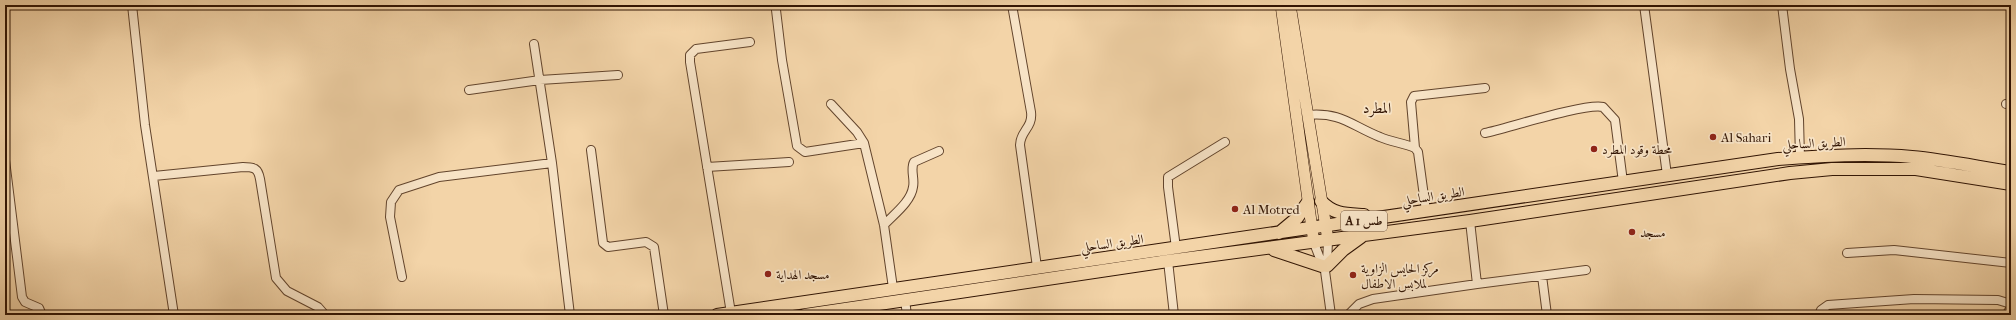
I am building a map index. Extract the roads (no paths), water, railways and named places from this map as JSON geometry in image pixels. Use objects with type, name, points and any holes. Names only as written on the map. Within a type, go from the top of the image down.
[{"type":"highway","name":"الطريق الساحلي","points":[[717,315],[1037,267],[1279,234],[1754,162],[1839,156],[1912,157],[2011,172]]},
{"type":"highway","name":"الطريق الساحلي","points":[[805,315],[1168,262],[1470,221],[1790,173],[1832,169],[1916,169],[2011,184]]},
{"type":"highway","points":[[1321,201],[1333,212],[1370,216],[1377,219]]},
{"type":"highway","points":[[1279,234],[1297,218],[1308,202]]},
{"type":"highway","points":[[1270,249],[1325,268],[1343,250],[1362,236]]},
{"type":"main road","points":[[1281,5],[1314,242]]},
{"type":"main road","points":[[1290,5],[1328,240]]},
{"type":"street","points":[[132,5],[144,118],[174,315]]},
{"type":"street","points":[[1012,5],[1032,112],[1031,123],[1020,139],[1020,145],[1037,267]]},
{"type":"street","points":[[1644,5],[1667,175]]},
{"type":"street","points":[[1782,5],[1790,69],[1799,119],[1800,158]]},
{"type":"street","points":[[776,10],[782,60],[797,146],[805,152],[864,143]]},
{"type":"street","points":[[731,313],[690,62],[690,54],[696,49],[750,42]]},
{"type":"street","points":[[534,44],[552,163],[570,315]]},
{"type":"street","points":[[468,90],[540,80],[618,75]]},
{"type":"street","points":[[1426,211],[1418,152],[1415,148],[1411,102],[1414,96],[1485,88]]},
{"type":"street","points":[[831,104],[857,132],[864,143],[884,225],[893,288]]},
{"type":"street","points":[[1485,134],[1574,110],[1593,106],[1603,107],[1615,120],[1623,182]]},
{"type":"street","points":[[1307,115],[1324,113],[1336,116],[1380,137],[1415,148]]},
{"type":"street","points":[[1176,248],[1168,177],[1225,142]]},
{"type":"street","points":[[591,150],[603,242],[608,247],[646,242],[654,246],[664,315]]},
{"type":"street","points":[[884,225],[912,194],[914,185],[914,162],[939,151]]},
{"type":"street","points":[[5,160],[22,297],[26,302],[39,308],[42,315]]},
{"type":"street","points":[[707,167],[789,162]]},
{"type":"street","points":[[402,277],[390,217],[391,202],[399,190],[439,177],[552,163]]},
{"type":"street","points":[[154,176],[243,167],[254,167],[259,171],[276,278],[287,291],[318,307],[324,315]]},
{"type":"street","points":[[1470,221],[1477,284]]},
{"type":"street","points":[[1328,240],[1325,268],[1331,315]]},
{"type":"street","points":[[1314,242],[1325,268]]},
{"type":"street","points":[[1847,253],[1894,250],[2011,263]]},
{"type":"street","points":[[1168,262],[1174,315]]},
{"type":"street","points":[[1348,315],[1359,304],[1373,300],[1477,284],[1586,270]]},
{"type":"street","points":[[1542,276],[1547,315]]},
{"type":"street","points":[[1819,315],[1821,310],[1828,305],[1914,299],[1998,300],[2011,304]]},
{"type":"street","points":[[905,300],[908,315]]},
{"type":"street","points":[[2006,315],[2011,308]]},
{"type":"place","name":"Al Sahari","points":[[1713,137]]},
{"type":"place","name":"محطة وقود المطرد","points":[[1594,149]]},
{"type":"place","name":"Al Motred","points":[[1235,209]]},
{"type":"place","name":"مسجد","points":[[1632,232]]},
{"type":"place","name":"مسجد الهداية","points":[[768,274]]},
{"type":"place","name":"مركز الحايس الزاوية لملابس الاطفال","points":[[1353,275]]},
{"type":"district","name":"المطرد","points":[[1377,108]]}]
